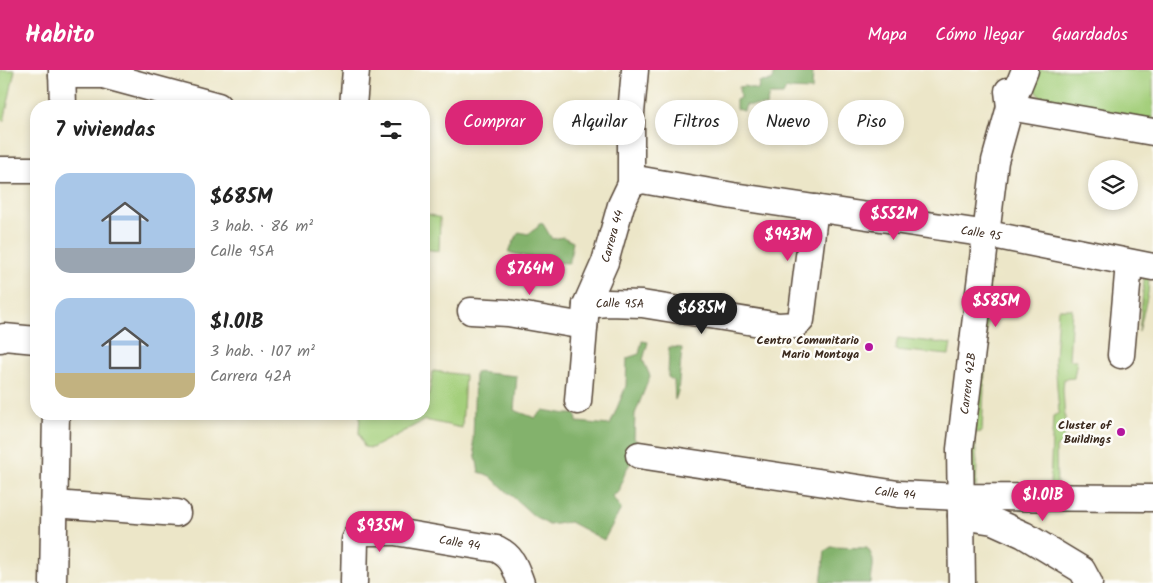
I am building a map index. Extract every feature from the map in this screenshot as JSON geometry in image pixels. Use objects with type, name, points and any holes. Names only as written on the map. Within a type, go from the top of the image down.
[{"type":"street","points":[[354,100],[356,70]]},
{"type":"street","name":"Carrera 44","points":[[578,401],[585,316],[605,262],[621,205],[631,184],[631,113],[635,70]]},
{"type":"street","points":[[1006,70],[1010,107],[1153,132]]},
{"type":"street","name":"Carrera 42B","points":[[962,583],[960,449],[988,234],[995,161],[1010,107],[1025,70]]},
{"type":"street","points":[[63,100],[62,73],[103,74],[196,100]]},
{"type":"street","points":[[0,170],[30,170]]},
{"type":"street","name":"Calle 95","points":[[631,184],[642,180],[988,234],[1141,265]]},
{"type":"street","name":"Calle 95A","points":[[471,311],[585,316],[607,302],[642,304],[779,326],[795,325],[801,320],[815,208]]},
{"type":"street","points":[[1121,355],[1141,265]]},
{"type":"street","points":[[0,339],[4,337],[30,339]]},
{"type":"street","points":[[53,583],[56,420]]},
{"type":"street","name":"Calle 94","points":[[639,455],[898,494],[960,506],[1153,498]]},
{"type":"street","points":[[54,504],[177,513]]},
{"type":"street","points":[[960,506],[1024,535],[1082,570],[1089,583]]},
{"type":"street","name":"Calle 94","points":[[354,583],[355,540],[358,535],[366,532],[395,532],[496,549],[507,554],[515,567],[521,583]]},
{"type":"green space","points":[[0,70],[15,70],[4,122],[0,118]]},
{"type":"green space","points":[[774,70],[813,72],[812,90],[786,89],[783,95],[769,95],[768,100],[748,100],[748,105],[746,105],[744,111],[738,110],[738,100],[736,100],[740,98],[739,87],[744,86],[758,90],[759,82],[772,81]]},
{"type":"green space","points":[[1031,70],[1153,70],[1153,125],[1053,108],[1034,87]]},
{"type":"green space","points":[[430,215],[440,218],[439,251],[430,250]]},
{"type":"green space","points":[[539,223],[543,224],[552,239],[563,237],[573,242],[569,263],[547,262],[508,252],[519,232],[528,234],[538,227]]},
{"type":"green space","points":[[990,257],[982,432],[974,433],[977,462],[976,487],[966,481]]},
{"type":"green space","points":[[1145,271],[1149,277],[1148,293],[1139,332]]},
{"type":"green space","points":[[1058,309],[1072,309],[1069,360],[1077,360],[1074,378],[1064,379],[1064,442],[1056,447],[1057,488],[1050,485],[1053,416],[1059,413],[1055,360]]},
{"type":"green space","points":[[898,338],[951,344],[949,355],[895,350]]},
{"type":"green space","points":[[642,341],[648,342],[643,360],[650,376],[635,414],[634,439],[650,449],[636,457],[628,466],[619,492],[612,496],[621,509],[604,540],[570,522],[549,525],[534,516],[490,476],[479,472],[473,441],[475,372],[517,376],[514,410],[535,418],[543,410],[576,414],[577,422],[610,425],[626,386],[627,358],[639,354]]},
{"type":"green space","points":[[669,347],[682,348],[678,392],[675,400],[674,381],[668,377]]},
{"type":"green space","points":[[433,371],[465,375],[462,428],[425,420],[430,420],[430,388]]},
{"type":"green space","points":[[360,420],[425,420],[372,448],[364,447],[359,433]]},
{"type":"green space","points":[[831,547],[867,548],[873,561],[871,583],[821,583],[825,551]]},
{"type":"place","name":"Centro Comunitario Mario Montoya","points":[[869,347]]},
{"type":"place","name":"Cluster of Buildings","points":[[1121,432]]}]
